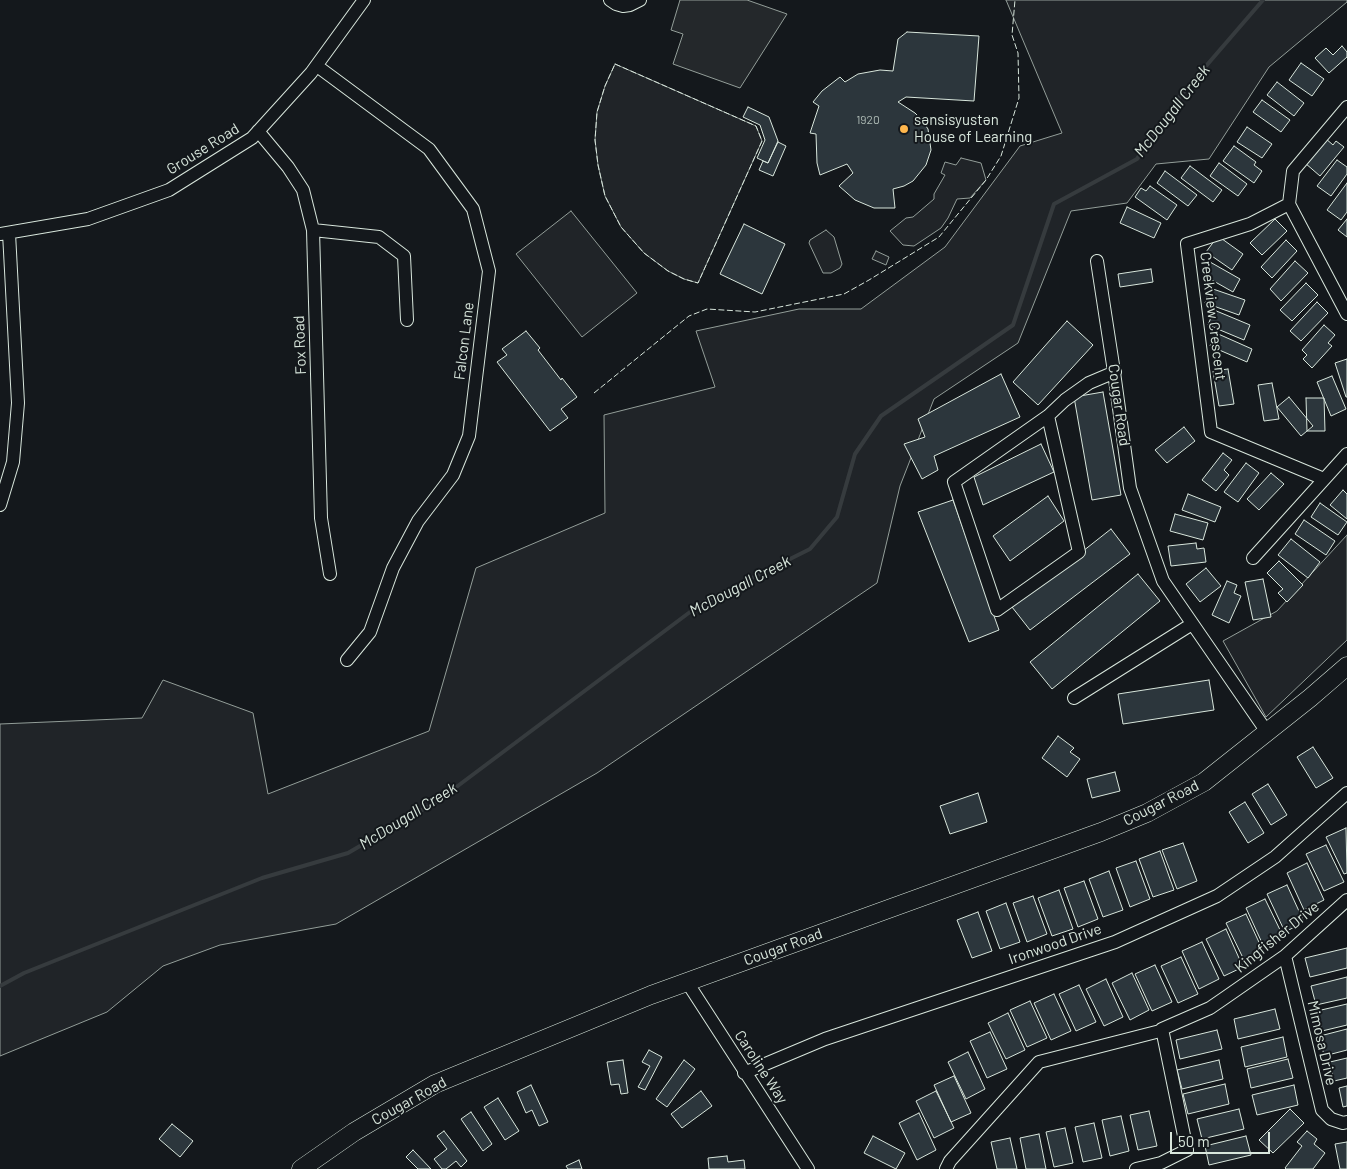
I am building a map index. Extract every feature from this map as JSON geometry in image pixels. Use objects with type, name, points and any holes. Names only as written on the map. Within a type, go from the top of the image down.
[{"type":"street","name":"Grouse Road","points":[[4,234],[88,219],[169,190],[252,138],[316,66],[364,0]]},
{"type":"street","points":[[610,0],[623,6],[640,0]]},
{"type":"street","name":"Falcon Lane","points":[[316,66],[429,150],[473,209],[488,271],[469,436],[452,475],[418,521],[393,568],[370,632],[347,660]]},
{"type":"street","points":[[1347,107],[1293,171],[1290,204],[1347,314]]},
{"type":"street","name":"Fox Road","points":[[258,131],[288,167],[303,190],[313,230],[321,518],[330,574]]},
{"type":"street","name":"Creekview Crescent","points":[[1290,204],[1250,224],[1187,244],[1211,432],[1324,479]]},
{"type":"street","points":[[313,230],[379,237],[404,256],[407,320]]},
{"type":"street","points":[[0,505],[14,462],[18,403],[4,234]]},
{"type":"street","name":"Cougar Road","points":[[1097,261],[1130,488],[1163,581],[1267,732]]},
{"type":"street","points":[[1048,416],[1079,552],[997,610],[954,482],[1048,416],[1065,400],[1089,383],[1114,372]]},
{"type":"street","points":[[1252,558],[1347,454]]},
{"type":"street","points":[[1074,698],[1192,624]]},
{"type":"street","name":"Cougar Road","points":[[301,1169],[354,1132],[435,1084],[651,995],[1101,832],[1147,813],[1204,782],[1310,698],[1347,666]]},
{"type":"street","name":"Ironwood Drive","points":[[744,1072],[825,1039],[1115,942],[1217,896],[1275,856],[1347,793]]},
{"type":"street","name":"Kingfisher Drive","points":[[1136,1169],[1161,1163],[1187,1150],[1162,1030],[1210,1008],[1226,998],[1285,956],[1347,900]]},
{"type":"street","name":"Mimosa Drive","points":[[1285,956],[1322,1110],[1331,1119],[1343,1123],[1347,1122]]},
{"type":"street","name":"Caroline Way","points":[[687,982],[808,1169]]},
{"type":"street","points":[[946,1169],[950,1161],[1040,1062],[1160,1032]]},
{"type":"shaded area","points":[[680,0],[747,0],[787,14],[740,88],[673,64],[683,34],[671,30]]},
{"type":"shaded area","points":[[1006,0],[1347,0],[1347,2],[1269,67],[1209,159],[1156,164],[1127,203],[1071,211],[1018,343],[934,399],[900,486],[877,583],[597,773],[336,924],[220,945],[163,966],[107,1012],[0,1056],[0,724],[142,718],[163,680],[253,713],[268,794],[429,731],[476,568],[605,513],[604,415],[715,387],[696,331],[799,309],[861,309],[945,247],[1020,146],[1062,133]]},
{"type":"shaded area","points":[[615,64],[756,126],[762,141],[698,283],[668,271],[644,253],[621,227],[605,196],[595,140],[597,112],[605,86]]},
{"type":"shaded area","points":[[961,158],[981,163],[986,180],[970,198],[957,199],[941,228],[914,246],[903,245],[890,231],[906,218],[913,217],[934,199],[934,194],[945,175],[941,173],[945,162],[956,165]]},
{"type":"shaded area","points":[[571,211],[637,293],[582,337],[516,254]]},
{"type":"shaded area","points":[[826,230],[834,237],[842,264],[840,268],[831,273],[823,273],[809,243],[810,240]]},
{"type":"shaded area","points":[[876,251],[889,257],[886,265],[872,259]]},
{"type":"shaded area","points":[[1347,535],[1347,640],[1266,717],[1223,641],[1277,611]]},
{"type":"building","points":[[907,32],[979,36],[974,101],[906,97],[898,102],[915,113],[928,129],[931,150],[926,165],[913,181],[893,189],[895,208],[874,208],[855,200],[839,186],[853,173],[847,164],[820,175],[817,163],[816,134],[810,133],[819,106],[813,102],[822,91],[840,77],[845,82],[858,74],[880,70],[893,71],[898,39]]},
{"type":"building","points":[[1342,46],[1347,52],[1347,57],[1329,73],[1315,58],[1326,48],[1333,55]]},
{"type":"building","points":[[1301,63],[1324,79],[1312,96],[1289,80]]},
{"type":"building","points":[[1277,82],[1304,103],[1294,116],[1267,95]]},
{"type":"building","points":[[1262,100],[1290,120],[1281,132],[1253,112]]},
{"type":"building","points":[[748,107],[769,117],[778,141],[768,163],[757,158],[765,140],[760,125],[743,117]]},
{"type":"building","points":[[1247,127],[1272,144],[1262,158],[1237,142]]},
{"type":"building","points":[[1325,138],[1333,145],[1336,141],[1344,147],[1320,176],[1305,163]]},
{"type":"building","points":[[778,142],[786,146],[773,176],[759,170],[763,161],[768,163]]},
{"type":"building","points":[[1234,146],[1256,162],[1254,165],[1262,171],[1254,183],[1223,161]]},
{"type":"building","points":[[1337,160],[1347,167],[1347,174],[1331,196],[1317,186]]},
{"type":"building","points":[[1219,163],[1247,184],[1238,196],[1210,176]]},
{"type":"building","points":[[1190,166],[1222,190],[1213,202],[1181,178]]},
{"type":"building","points":[[1165,171],[1197,195],[1188,206],[1157,183]]},
{"type":"building","points":[[1347,183],[1347,212],[1341,220],[1327,210]]},
{"type":"building","points":[[1150,186],[1177,205],[1167,220],[1135,197],[1141,188],[1146,191]]},
{"type":"building","points":[[1127,207],[1161,223],[1154,238],[1120,223]]},
{"type":"building","points":[[1275,219],[1287,231],[1262,255],[1250,243]]},
{"type":"building","points":[[1347,219],[1347,237],[1338,230]]},
{"type":"building","points":[[744,224],[785,244],[762,294],[720,274]]},
{"type":"building","points":[[1218,236],[1243,254],[1232,270],[1206,252]]},
{"type":"building","points":[[1286,240],[1297,251],[1272,278],[1261,267]]},
{"type":"building","points":[[1295,261],[1308,273],[1281,301],[1270,289]]},
{"type":"building","points":[[1210,262],[1240,279],[1233,292],[1203,275]]},
{"type":"building","points":[[1151,269],[1153,282],[1120,287],[1118,274]]},
{"type":"building","points":[[1306,283],[1318,295],[1292,321],[1280,310]]},
{"type":"building","points":[[1210,288],[1245,300],[1239,315],[1205,303]]},
{"type":"building","points":[[1317,302],[1328,313],[1301,341],[1290,331]]},
{"type":"building","points":[[1214,310],[1250,325],[1244,340],[1208,325]]},
{"type":"building","points":[[1067,321],[1093,345],[1038,405],[1013,382]]},
{"type":"building","points":[[1324,325],[1335,335],[1328,343],[1332,346],[1312,368],[1303,359],[1307,355],[1302,350]]},
{"type":"building","points":[[526,331],[540,348],[538,350],[561,380],[562,378],[577,397],[561,409],[568,418],[550,431],[497,362],[507,355],[502,349]]},
{"type":"building","points":[[1216,333],[1252,349],[1247,362],[1210,346]]},
{"type":"building","points":[[1347,359],[1347,397],[1346,397],[1335,363]]},
{"type":"building","points":[[1228,369],[1234,404],[1219,406],[1213,371]]},
{"type":"building","points":[[1001,374],[1020,417],[934,456],[938,470],[922,479],[904,444],[925,437],[918,419]]},
{"type":"building","points":[[1332,376],[1346,409],[1331,416],[1317,382]]},
{"type":"building","points":[[1272,383],[1279,419],[1264,421],[1258,385]]},
{"type":"building","points":[[1103,392],[1121,495],[1092,500],[1074,397]]},
{"type":"building","points":[[1289,397],[1313,426],[1301,436],[1277,407]]},
{"type":"building","points":[[1306,398],[1324,398],[1325,431],[1307,431]]},
{"type":"building","points":[[1184,427],[1195,441],[1167,463],[1155,450]]},
{"type":"building","points":[[1041,444],[1054,472],[983,505],[974,477]]},
{"type":"building","points":[[1223,453],[1232,460],[1224,470],[1229,475],[1216,491],[1202,480]]},
{"type":"building","points":[[1246,463],[1259,473],[1238,502],[1224,492]]},
{"type":"building","points":[[1271,473],[1284,484],[1259,510],[1247,499]]},
{"type":"building","points":[[1343,490],[1347,494],[1347,519],[1330,505]]},
{"type":"building","points":[[1188,494],[1221,507],[1215,522],[1182,510]]},
{"type":"building","points":[[1048,496],[1064,521],[1010,561],[993,536]]},
{"type":"building","points":[[953,500],[999,630],[969,642],[918,512]]},
{"type":"building","points":[[1320,503],[1347,522],[1338,535],[1311,517]]},
{"type":"building","points":[[1175,514],[1208,523],[1203,540],[1170,531]]},
{"type":"building","points":[[1304,520],[1335,541],[1326,555],[1295,534]]},
{"type":"building","points":[[1111,529],[1130,554],[1030,630],[1012,607]]},
{"type":"building","points":[[1291,539],[1320,562],[1308,578],[1278,555]]},
{"type":"building","points":[[1196,543],[1197,549],[1204,548],[1206,562],[1171,566],[1168,546]]},
{"type":"building","points":[[1279,561],[1303,585],[1287,602],[1278,593],[1283,589],[1267,573]]},
{"type":"building","points":[[1206,568],[1221,586],[1200,602],[1186,584]]},
{"type":"building","points":[[1138,574],[1160,601],[1052,689],[1030,662]]},
{"type":"building","points":[[1263,579],[1271,617],[1253,620],[1245,582]]},
{"type":"building","points":[[1227,581],[1237,585],[1234,593],[1241,596],[1229,623],[1212,615]]},
{"type":"building","points":[[1209,680],[1214,710],[1123,724],[1118,694]]},
{"type":"building","points":[[1058,736],[1074,748],[1070,752],[1080,759],[1067,777],[1042,758]]},
{"type":"building","points":[[1313,747],[1333,778],[1316,788],[1297,757]]},
{"type":"building","points":[[1115,772],[1120,791],[1092,798],[1087,779]]},
{"type":"building","points":[[1268,784],[1287,815],[1271,825],[1252,794]]},
{"type":"building","points":[[978,793],[987,822],[950,834],[940,806]]},
{"type":"building","points":[[1245,802],[1264,833],[1248,843],[1229,812]]},
{"type":"building","points":[[1346,828],[1347,873],[1344,874],[1326,837]]},
{"type":"building","points":[[1183,843],[1197,881],[1177,889],[1162,850]]},
{"type":"building","points":[[1326,845],[1344,882],[1324,891],[1306,854]]},
{"type":"building","points":[[1160,851],[1174,890],[1153,897],[1139,859]]},
{"type":"building","points":[[1136,861],[1150,899],[1130,907],[1116,868]]},
{"type":"building","points":[[1307,863],[1324,900],[1304,910],[1287,873]]},
{"type":"building","points":[[1109,871],[1123,910],[1103,917],[1089,879]]},
{"type":"building","points":[[1084,881],[1098,919],[1078,927],[1064,888]]},
{"type":"building","points":[[1287,885],[1304,922],[1285,932],[1267,894]]},
{"type":"building","points":[[1059,890],[1073,929],[1052,936],[1038,898]]},
{"type":"building","points":[[1033,896],[1047,934],[1027,942],[1013,903]]},
{"type":"building","points":[[1265,899],[1283,936],[1263,945],[1246,908]]},
{"type":"building","points":[[1006,903],[1020,942],[1000,949],[986,911]]},
{"type":"building","points":[[978,912],[992,951],[972,958],[957,920]]},
{"type":"building","points":[[1246,914],[1263,951],[1244,960],[1226,923]]},
{"type":"building","points":[[1226,929],[1243,967],[1224,976],[1206,939]]},
{"type":"building","points":[[1202,942],[1219,979],[1199,989],[1182,951]]},
{"type":"building","points":[[1347,948],[1347,968],[1310,977],[1305,958]]},
{"type":"building","points":[[1181,957],[1198,994],[1178,1003],[1161,966]]},
{"type":"building","points":[[1155,965],[1172,1002],[1152,1011],[1135,974]]},
{"type":"building","points":[[1132,973],[1149,1010],[1130,1020],[1112,983]]},
{"type":"building","points":[[1347,977],[1347,998],[1316,1005],[1311,986]]},
{"type":"building","points":[[1106,979],[1123,1017],[1104,1026],[1086,989]]},
{"type":"building","points":[[1079,985],[1096,1022],[1076,1031],[1059,994]]},
{"type":"building","points":[[1054,994],[1071,1031],[1051,1040],[1034,1003]]},
{"type":"building","points":[[1030,1001],[1047,1038],[1027,1047],[1010,1010]]},
{"type":"building","points":[[1347,1004],[1347,1025],[1322,1031],[1317,1011]]},
{"type":"building","points":[[1275,1009],[1280,1029],[1238,1039],[1234,1019]]},
{"type":"building","points":[[1008,1013],[1025,1050],[1006,1059],[988,1023]]},
{"type":"building","points":[[1347,1029],[1347,1050],[1324,1056],[1320,1036]]},
{"type":"building","points":[[1217,1030],[1222,1049],[1180,1059],[1176,1040]]},
{"type":"building","points":[[990,1032],[1007,1069],[987,1078],[970,1041]]},
{"type":"building","points":[[1283,1037],[1287,1057],[1245,1067],[1241,1047]]},
{"type":"building","points":[[649,1050],[662,1057],[645,1090],[638,1087],[650,1066],[642,1062]]},
{"type":"building","points":[[968,1052],[985,1089],[966,1099],[948,1062]]},
{"type":"building","points":[[1347,1058],[1347,1078],[1334,1081],[1330,1062]]},
{"type":"building","points":[[1288,1059],[1293,1078],[1251,1088],[1247,1069]]},
{"type":"building","points":[[623,1060],[628,1093],[621,1094],[619,1084],[611,1085],[607,1062]]},
{"type":"building","points":[[684,1060],[695,1069],[667,1107],[656,1099]]},
{"type":"building","points":[[1219,1060],[1223,1079],[1182,1089],[1177,1070]]},
{"type":"building","points":[[954,1076],[971,1113],[951,1122],[934,1085]]},
{"type":"building","points":[[1225,1084],[1229,1104],[1188,1114],[1183,1094]]},
{"type":"building","points":[[531,1085],[548,1122],[539,1126],[532,1110],[526,1113],[517,1092]]},
{"type":"building","points":[[1294,1085],[1298,1105],[1257,1115],[1252,1095]]},
{"type":"building","points":[[1347,1086],[1347,1106],[1343,1107],[1339,1088]]},
{"type":"building","points":[[701,1091],[712,1106],[682,1128],[671,1114]]},
{"type":"building","points":[[936,1091],[954,1128],[934,1138],[916,1101]]},
{"type":"building","points":[[498,1098],[519,1131],[505,1140],[484,1107]]},
{"type":"building","points":[[1239,1109],[1244,1129],[1202,1139],[1197,1119]]},
{"type":"building","points":[[1290,1109],[1304,1123],[1273,1153],[1259,1140]]},
{"type":"building","points":[[1149,1111],[1157,1146],[1138,1150],[1130,1115]]},
{"type":"building","points":[[471,1112],[492,1144],[483,1151],[461,1119]]},
{"type":"building","points":[[919,1113],[936,1150],[917,1160],[899,1123]]},
{"type":"building","points":[[1121,1116],[1129,1151],[1110,1156],[1102,1120]]},
{"type":"building","points":[[1094,1123],[1102,1158],[1083,1162],[1075,1127]]},
{"type":"building","points":[[172,1124],[193,1141],[180,1157],[159,1139]]},
{"type":"building","points":[[1065,1128],[1073,1163],[1054,1167],[1046,1132]]},
{"type":"building","points":[[444,1131],[467,1161],[461,1167],[456,1161],[446,1169],[442,1169],[434,1159],[447,1149],[437,1136]]},
{"type":"building","points":[[1307,1131],[1317,1139],[1314,1144],[1325,1153],[1313,1169],[1286,1169],[1302,1146],[1297,1142]]},
{"type":"building","points":[[1039,1134],[1046,1169],[1026,1169],[1020,1138]]},
{"type":"building","points":[[873,1136],[905,1153],[896,1169],[864,1153]]},
{"type":"building","points":[[1246,1136],[1251,1155],[1209,1165],[1205,1146]]},
{"type":"building","points":[[1010,1138],[1017,1169],[997,1169],[991,1142]]},
{"type":"building","points":[[1347,1142],[1347,1169],[1340,1169],[1335,1144]]},
{"type":"building","points":[[413,1150],[431,1169],[418,1169],[406,1157]]},
{"type":"building","points":[[727,1156],[728,1162],[744,1160],[745,1169],[709,1169],[708,1158]]},
{"type":"building","points":[[579,1160],[582,1169],[568,1169],[566,1166]]},
{"type":"waterway","name":"McDougall Creek","points":[[0,986],[24,973],[262,878],[348,853],[439,800],[702,603],[810,549],[837,517],[855,454],[881,416],[1013,325],[1054,204],[1137,159],[1181,95],[1263,0]]},
{"type":"fence","points":[[594,393],[689,316],[707,309],[755,312],[844,294],[939,237],[986,180],[1001,156],[1019,98],[1018,53],[1012,35],[1015,0]]},
{"type":"fence","points":[[615,64],[756,126],[762,141],[698,283],[668,271],[644,253],[621,227],[605,196],[595,140],[597,112],[605,86],[615,64]]},
{"type":"place","name":"sənsisyustən House of Learning","points":[[904,129]]}]
